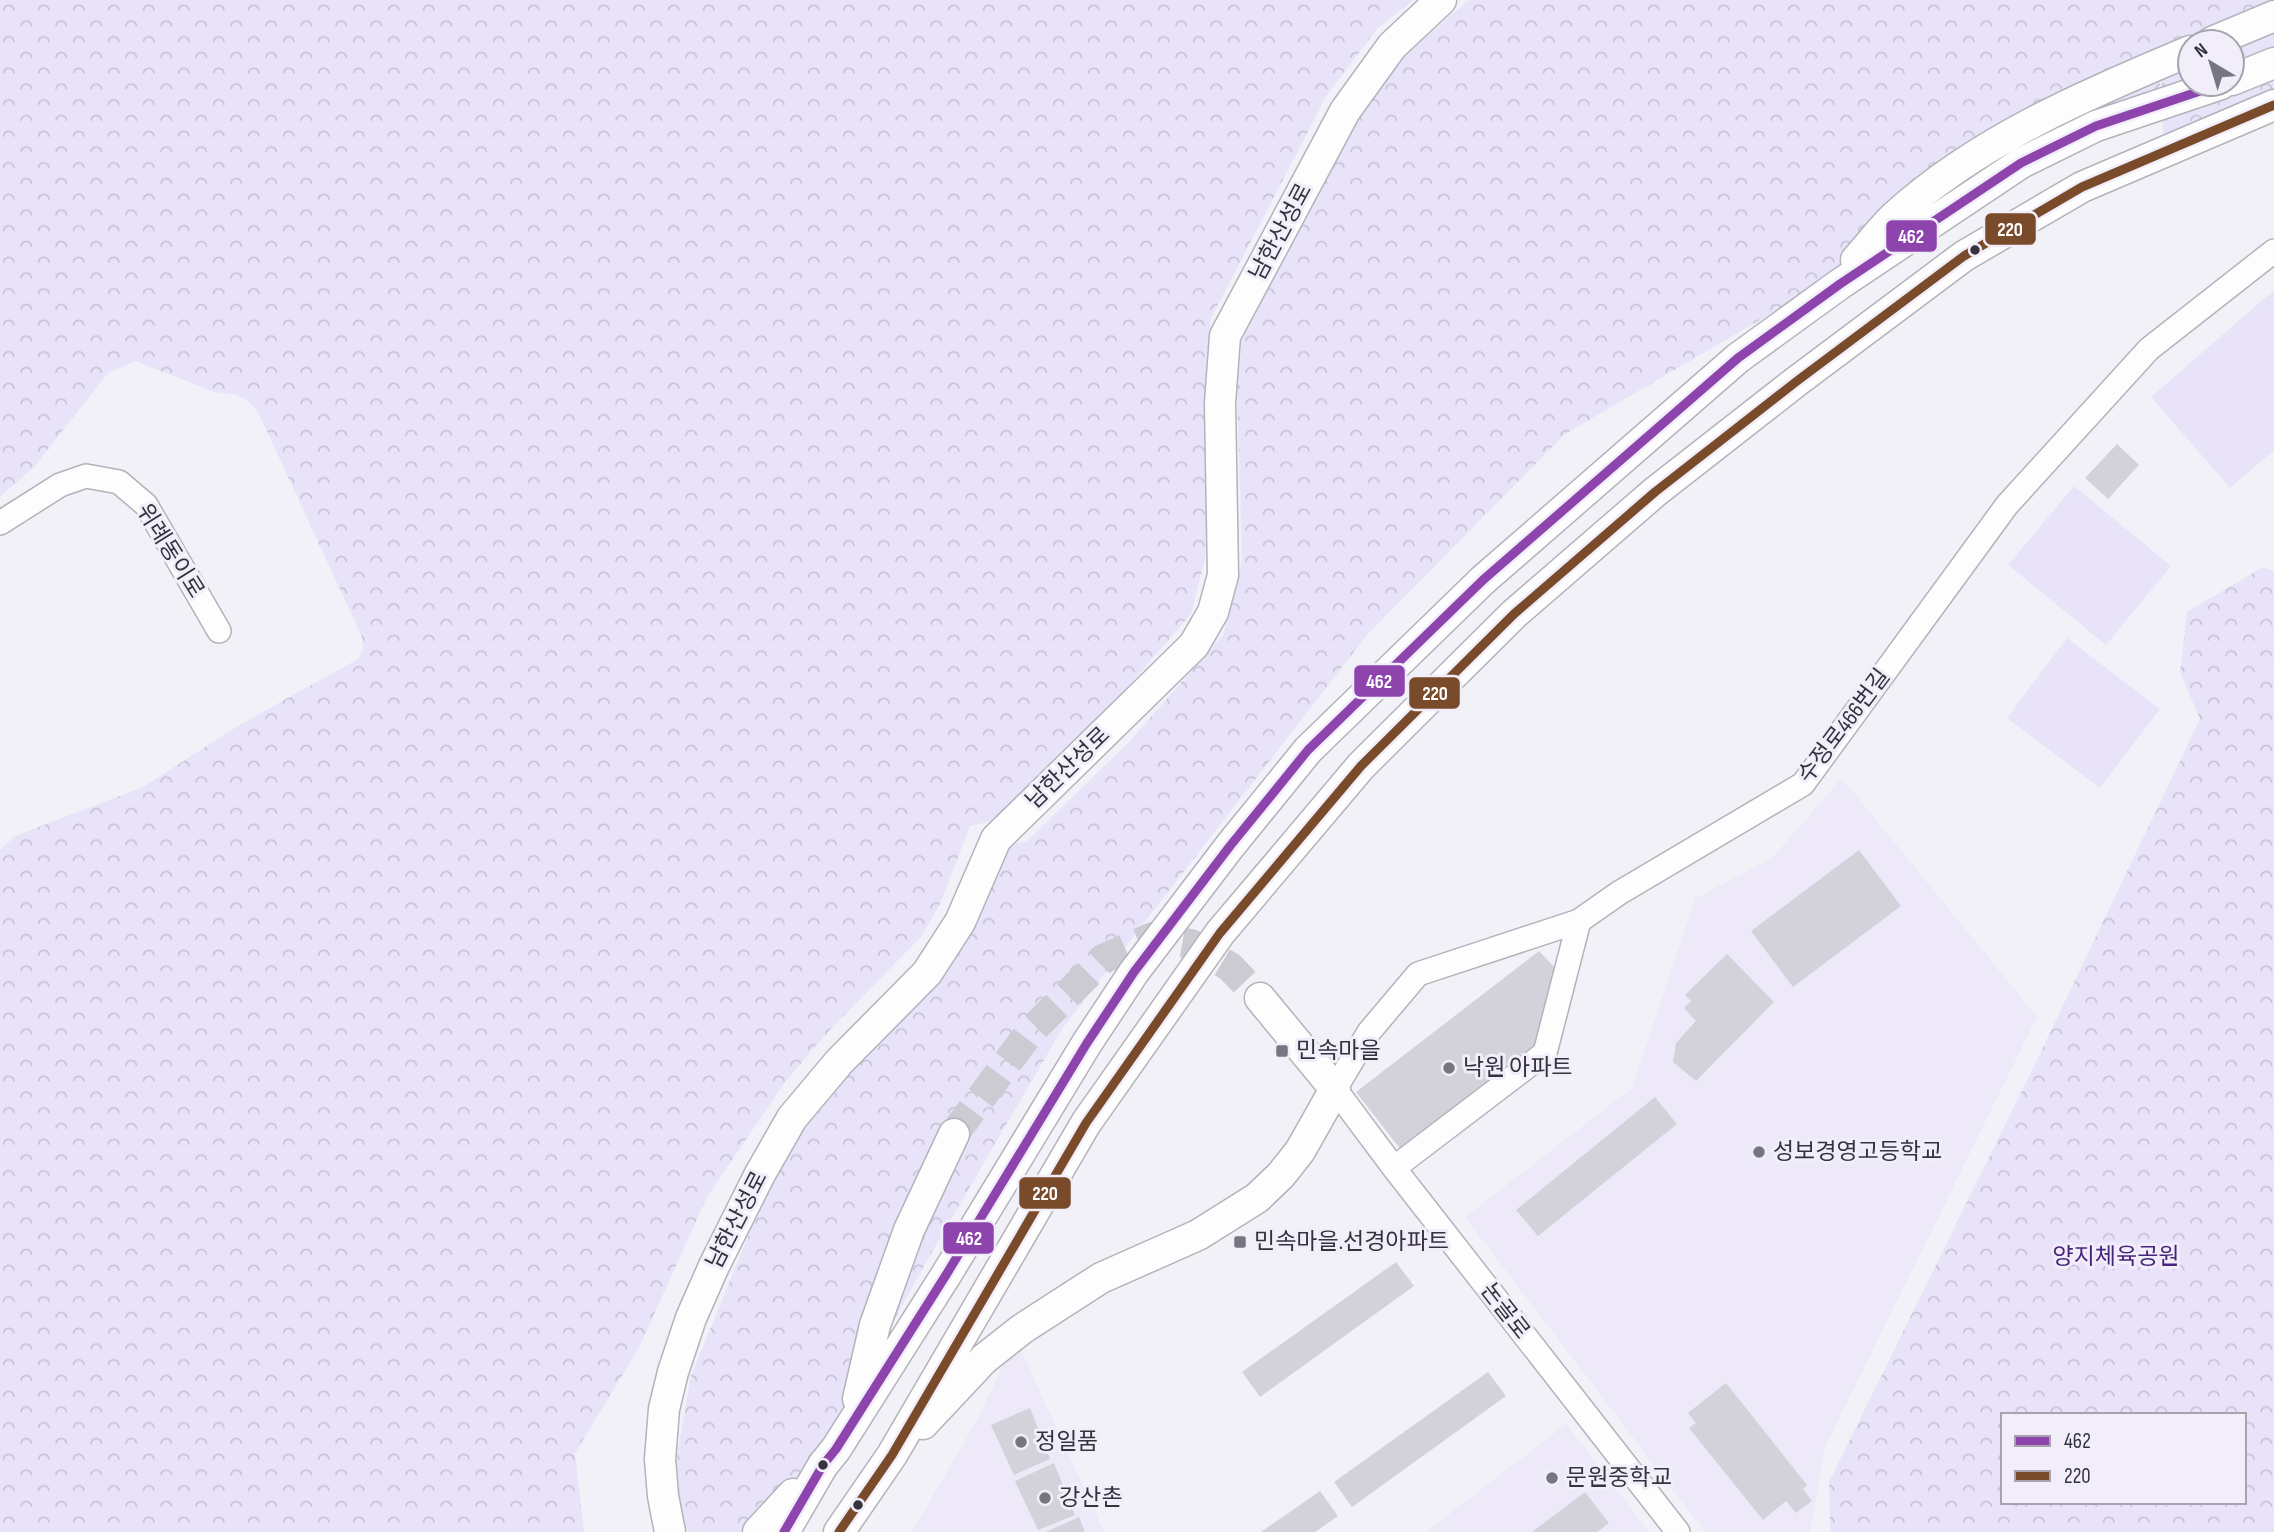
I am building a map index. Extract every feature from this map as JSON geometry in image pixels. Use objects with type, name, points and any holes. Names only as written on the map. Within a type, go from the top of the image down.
[{"type":"main road","name":"남한산성로","points":[[670,1532],[660,1459],[664,1409],[691,1318],[748,1197],[792,1118],[814,1088],[927,972],[960,922],[996,839],[1194,645],[1213,612],[1223,575],[1220,403],[1225,336],[1345,111],[1392,46],[1441,0]]},
{"type":"main road","points":[[2245,28],[2274,16]]},
{"type":"main road","points":[[1827,293],[1895,217],[1958,167],[2059,108],[2176,57]]},
{"type":"main road","points":[[2246,74],[2274,63]]},
{"type":"main road","points":[[784,1532],[823,1465],[946,1275],[1121,992],[1230,846],[1308,750],[1483,580],[1738,358],[1827,293],[2021,163],[2096,126],[2179,98]]},
{"type":"main road","points":[[839,1532],[892,1455],[1086,1123],[1220,933],[1361,766],[1514,614],[1655,492],[1964,256],[2082,187],[2274,105]]},
{"type":"main road","points":[[892,1455],[984,1359],[1022,1329],[1101,1278],[1198,1235],[1257,1198],[1281,1175],[1300,1151],[1335,1089],[1260,998]]},
{"type":"main road","points":[[852,1422],[875,1325],[909,1230],[954,1134]]},
{"type":"main road","points":[[758,1532],[772,1514],[823,1465]]},
{"type":"street","name":"수정로466번길","points":[[1335,1089],[1368,1031],[1418,974],[1579,921],[1619,893],[1803,784],[2007,505],[2149,349],[2274,251]]},
{"type":"street","name":"위례동이로","points":[[0,523],[60,485],[86,476],[119,482],[146,505],[219,631]]},
{"type":"street","points":[[1394,1168],[1545,1053],[1579,921]]},
{"type":"street","name":"논골로","points":[[1335,1089],[1678,1532]]},
{"type":"shaded area","name":"성보경영고등학교","points":[[1842,778],[2037,1017],[1824,1449],[1810,1532],[1705,1532],[1465,1217],[1632,1088],[1696,898],[1772,858]]},
{"type":"shaded area","points":[[1016,1339],[1104,1532],[912,1532],[978,1418]]},
{"type":"shaded area","name":"문원중학교","points":[[1566,1424],[1649,1532],[1426,1532]]},
{"type":"green space","points":[[0,0],[1413,0],[1377,29],[1327,95],[1211,318],[1206,368],[1210,539],[1191,614],[1097,722],[996,820],[970,826],[940,904],[922,936],[827,1033],[785,1082],[707,1197],[639,1348],[575,1453],[584,1532],[0,1532],[0,850],[15,836],[143,787],[241,724],[358,659],[363,650],[362,637],[258,412],[248,401],[237,395],[214,392],[135,361],[108,373],[34,467],[0,497]]},
{"type":"green space","points":[[1469,0],[2274,0],[2274,97],[2163,140],[2160,39],[2160,102],[2020,168],[1565,434],[1367,635],[1062,1029],[925,1264],[823,1450],[761,1532],[689,1532],[678,1518],[677,1455],[691,1376],[767,1190],[816,1103],[865,1059],[953,958],[1001,847],[1027,841],[1128,743],[1223,635],[1242,561],[1237,389],[1242,340],[1358,117],[1409,51]]},
{"type":"green space","points":[[2274,290],[2274,450],[2230,488],[2151,397]]},
{"type":"green space","points":[[2074,486],[2171,566],[2106,645],[2008,565]]},
{"type":"green space","name":"양지체육공원","points":[[2263,567],[2274,571],[2274,1532],[1830,1532],[1829,1482],[2034,1066],[2200,719],[2180,672],[2187,612]]},
{"type":"green space","points":[[2067,638],[2160,709],[2100,788],[2007,718]]},
{"type":"building","points":[[2117,444],[2139,465],[2108,499],[2085,478]]},
{"type":"building","points":[[1859,850],[1901,906],[1793,987],[1751,931]]},
{"type":"building","name":"낙원 아파트","points":[[1539,951],[1557,970],[1540,1044],[1405,1155],[1356,1092]]},
{"type":"building","points":[[1727,954],[1774,1002],[1696,1081],[1673,1062],[1676,1043],[1696,1021],[1684,1008],[1691,1001],[1685,995]]},
{"type":"building","points":[[1655,1097],[1677,1124],[1538,1236],[1516,1210]]},
{"type":"building","points":[[1396,1262],[1414,1286],[1260,1397],[1242,1372]]},
{"type":"building","points":[[1488,1372],[1506,1396],[1352,1507],[1334,1482]]},
{"type":"building","points":[[1726,1383],[1807,1485],[1803,1489],[1812,1501],[1796,1513],[1786,1501],[1763,1520],[1689,1428],[1696,1423],[1688,1413]]},
{"type":"building","name":"정일품","points":[[1030,1408],[1050,1459],[1014,1475],[991,1425]]},
{"type":"building","name":"강산촌","points":[[1054,1463],[1075,1515],[1038,1530],[1015,1481]]},
{"type":"building","points":[[1320,1491],[1338,1516],[1315,1532],[1261,1532]]},
{"type":"building","points":[[1585,1492],[1609,1523],[1597,1532],[1532,1532]]},
{"type":"building","points":[[1079,1517],[1085,1532],[1046,1532]]},
{"type":"tunnel","points":[[954,1134],[1030,1032],[1103,959],[1153,937],[1191,944],[1230,967],[1260,998]]},
{"type":"transit line","name":"462","points":[[784,1532],[823,1465],[836,1449],[946,1275],[1087,1043],[1134,972],[1230,846],[1308,750],[1483,580],[1738,358],[1840,284],[2021,163],[2096,126],[2179,98]]},
{"type":"transit line","name":"220","points":[[839,1532],[892,1455],[1086,1123],[1220,933],[1361,766],[1514,614],[1655,492],[1964,256],[2082,187],[2274,105]]},
{"type":"place","name":"민속마을","points":[[1282,1051]]},
{"type":"place","name":"낙원 아파트","points":[[1449,1068]]},
{"type":"place","name":"성보경영고등학교","points":[[1759,1152]]},
{"type":"place","name":"민속마을.선경아파트","points":[[1240,1242]]},
{"type":"place","name":"정일품","points":[[1021,1442]]},
{"type":"place","name":"문원중학교","points":[[1552,1478]]},
{"type":"place","name":"강산촌","points":[[1045,1498]]}]
